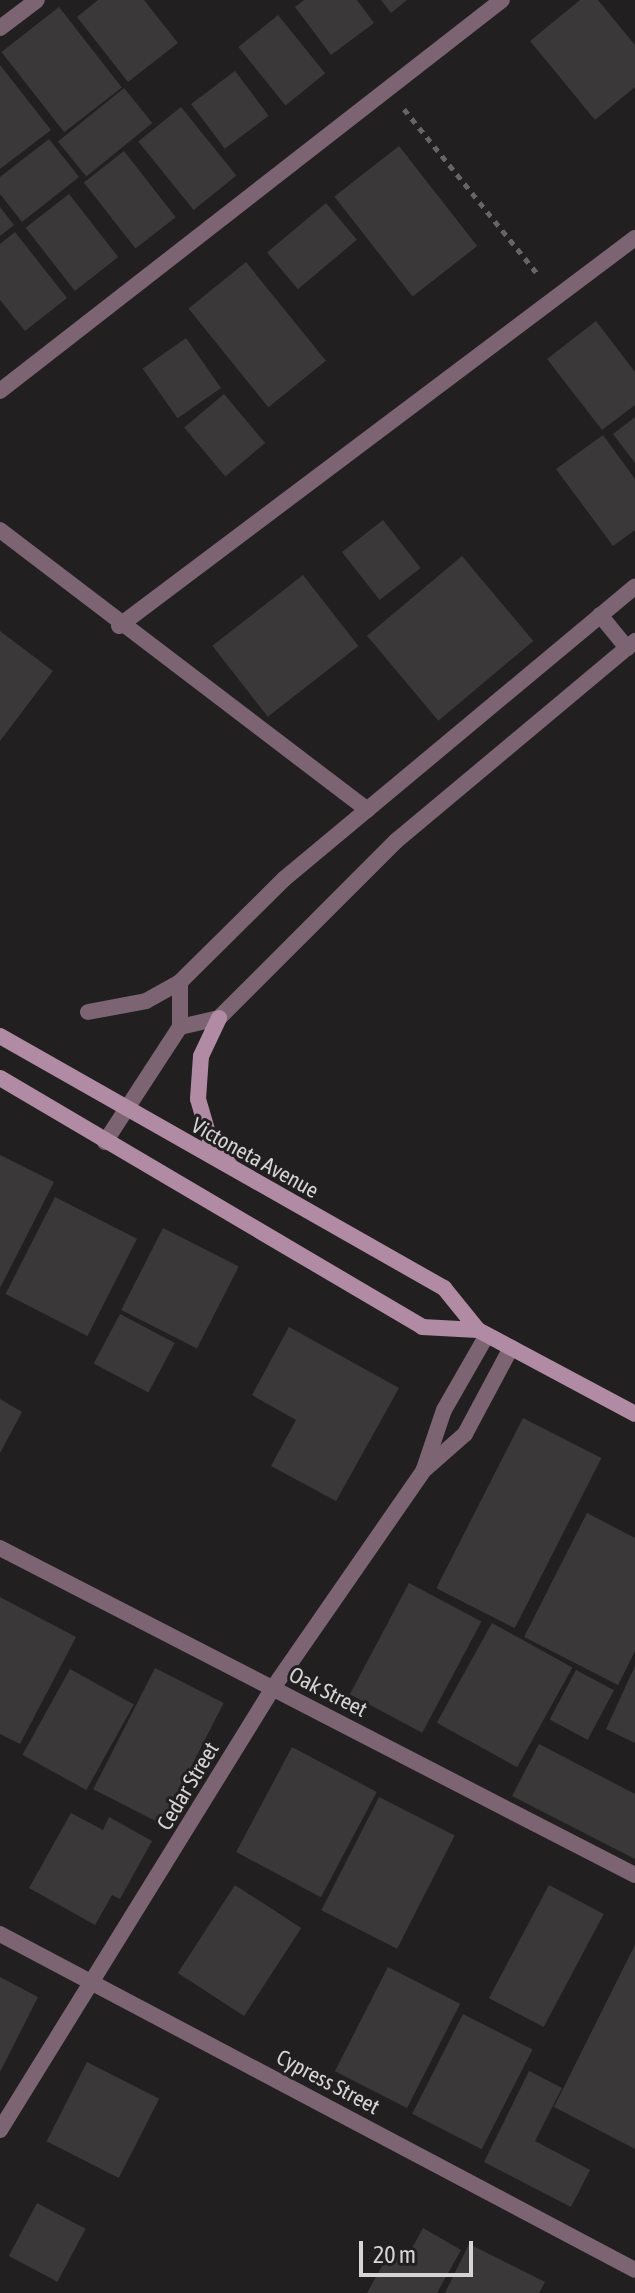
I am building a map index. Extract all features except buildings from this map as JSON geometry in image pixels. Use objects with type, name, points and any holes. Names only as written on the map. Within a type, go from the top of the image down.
[{"type":"main road","points":[[219,1018],[201,1056],[198,1099],[210,1140],[236,1173]]},
{"type":"main road","name":"Victoneta Avenue","points":[[0,1036],[125,1110],[444,1288],[482,1332],[635,1414]]},
{"type":"main road","name":"Victoneta Avenue","points":[[0,1078],[422,1327],[482,1332]]},
{"type":"street","points":[[0,28],[37,0]]},
{"type":"street","points":[[0,391],[502,0]]},
{"type":"street","points":[[119,626],[635,238]]},
{"type":"street","points":[[0,530],[119,626],[367,810]]},
{"type":"street","points":[[88,1012],[146,1001],[180,982],[367,810],[635,587]]},
{"type":"street","points":[[180,1027],[219,1018],[396,841],[631,645],[600,615]]},
{"type":"street","points":[[105,1142],[180,1027],[180,982]]},
{"type":"street","name":"Cedar Street","points":[[423,1471],[444,1410],[482,1332]]},
{"type":"street","name":"Cedar Street","points":[[0,2130],[273,1688],[423,1471],[465,1434],[511,1348]]},
{"type":"street","name":"Oak Street","points":[[0,1548],[635,1875]]},
{"type":"street","name":"Cypress Street","points":[[0,1934],[635,2270]]},
{"type":"path","points":[[387,88],[557,298]]}]
